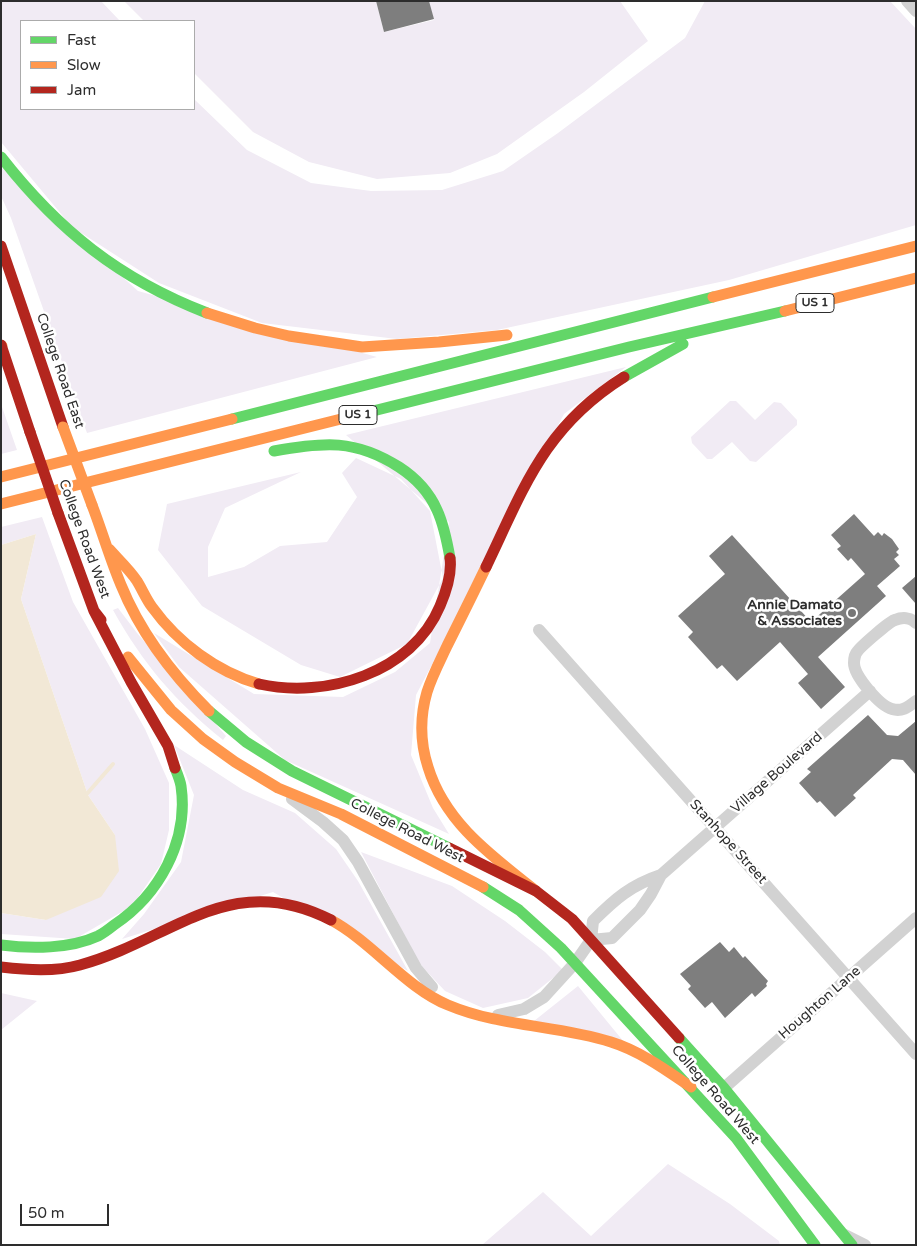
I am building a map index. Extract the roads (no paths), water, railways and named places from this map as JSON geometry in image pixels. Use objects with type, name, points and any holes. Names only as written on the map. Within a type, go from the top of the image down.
[{"type":"main road","points":[[1,158],[46,212],[99,256],[154,291],[220,318],[283,336],[358,347],[454,342],[613,321]]},
{"type":"main road","name":"College Road East","points":[[1,246],[63,427],[92,505]]},
{"type":"main road","name":"US 1","points":[[1,477],[916,246]]},
{"type":"main road","name":"US 1","points":[[1,504],[629,346],[715,328],[916,278]]},
{"type":"main road","points":[[536,891],[484,850],[464,832],[448,813],[434,788],[425,759],[421,728],[424,699],[435,670],[532,470],[564,425],[599,393],[638,366],[715,328]]},
{"type":"main road","name":"College Road West","points":[[1,346],[58,513],[94,610],[140,674],[171,710],[202,739],[278,788],[341,814],[479,884],[519,910],[561,948],[691,1087],[736,1138],[815,1245]]},
{"type":"main road","points":[[109,549],[135,578],[152,607],[176,633],[202,656],[237,677],[277,687],[324,687],[364,677],[402,656],[426,632],[441,606],[450,575],[450,546],[439,509],[420,482],[390,461],[357,447],[305,445],[261,453]]},
{"type":"main road","points":[[178,460],[243,456]]},
{"type":"main road","name":"College Road West","points":[[92,505],[126,596],[142,626],[187,687],[227,728],[263,754],[301,776],[536,891],[572,919],[724,1088],[852,1245]]},
{"type":"main road","points":[[1,945],[23,948],[63,946],[98,936],[128,916],[157,884],[174,852],[181,816],[180,785],[168,746],[131,682],[94,610]]},
{"type":"main road","points":[[1,967],[25,970],[66,968],[95,961],[198,915],[223,906],[247,901],[274,901],[300,905],[324,914],[345,928],[416,985],[445,1004],[477,1016],[602,1039],[624,1046],[691,1087]]},
{"type":"street","points":[[907,1],[916,11]]},
{"type":"street","points":[[916,623],[912,619],[892,620],[856,653],[854,663],[857,674],[870,691],[881,702],[892,709],[905,710],[916,701]]},
{"type":"street","name":"Stanhope Street","points":[[540,630],[916,1054]]},
{"type":"street","name":"Village Boulevard","points":[[477,1016],[504,1014],[524,1008],[544,998],[575,963],[591,940],[593,921],[604,910],[625,891],[642,881],[661,874],[870,691]]},
{"type":"street","points":[[278,788],[323,822],[343,840],[358,862],[416,968],[426,981],[450,1001],[477,1016]]},
{"type":"street","name":"Village Boulevard","points":[[591,940],[612,938],[640,910],[661,874]]},
{"type":"street","name":"Houghton Lane","points":[[724,1088],[916,918]]},
{"type":"street","points":[[842,1232],[865,1245]]},
{"type":"waterway","points":[[85,796],[113,764]]},
{"type":"place","name":"Annie Damato & Associates","points":[[852,613]]}]
